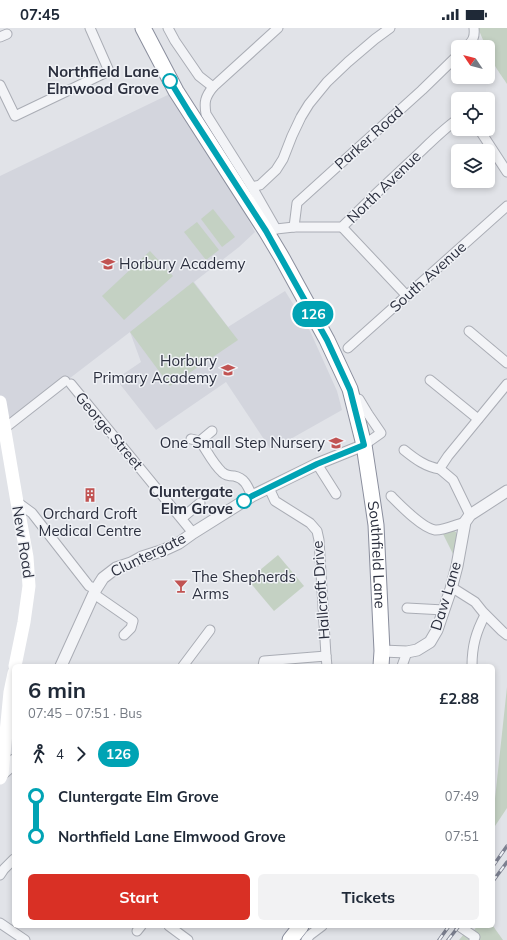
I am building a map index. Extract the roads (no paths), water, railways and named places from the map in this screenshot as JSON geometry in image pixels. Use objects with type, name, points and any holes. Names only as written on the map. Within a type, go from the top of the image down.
[{"type":"highway","name":"Southfield Lane","points":[[143,28],[182,102],[271,230],[335,356],[350,390],[364,445],[376,525],[382,651],[381,664]]},
{"type":"highway","points":[[290,940],[299,928]]},
{"type":"main road","name":"New Road","points":[[0,402],[5,428],[4,445],[17,502],[27,557],[29,586],[24,622],[15,664]]},
{"type":"main road","points":[[1,775],[12,682]]},
{"type":"street","points":[[0,85],[15,116],[109,71],[90,28]]},
{"type":"street","points":[[168,28],[199,76],[213,88]]},
{"type":"street","points":[[271,230],[252,187],[206,114],[204,104],[207,94],[278,28]]},
{"type":"street","points":[[252,187],[260,185],[276,170],[283,159],[301,117],[309,104],[327,82],[375,38],[390,28]]},
{"type":"street","points":[[473,40],[475,36],[474,28]]},
{"type":"street","name":"Parker Road","points":[[294,227],[297,203],[451,62]]},
{"type":"street","name":"North Avenue","points":[[271,230],[294,227],[342,227],[451,124]]},
{"type":"street","points":[[484,136],[507,172]]},
{"type":"street","name":"South Avenue","points":[[348,348],[507,206]]},
{"type":"street","points":[[342,227],[407,296]]},
{"type":"street","points":[[469,331],[507,363]]},
{"type":"street","points":[[430,380],[478,419]]},
{"type":"street","name":"George Street","points":[[5,428],[68,383],[193,533]]},
{"type":"street","points":[[440,470],[448,456],[507,384]]},
{"type":"street","points":[[359,399],[381,433],[364,445]]},
{"type":"street","points":[[212,431],[196,440],[222,473],[242,479],[247,485],[252,496]]},
{"type":"street","name":"Cluntergate","points":[[63,664],[95,591],[103,578],[116,568],[179,543],[252,496],[317,464],[364,445]]},
{"type":"street","points":[[404,450],[418,461],[440,470],[453,480],[468,519]]},
{"type":"street","points":[[317,464],[336,494]]},
{"type":"street","name":"Hallcroft Drive","points":[[269,488],[275,501],[310,523],[317,531],[320,540],[326,661]]},
{"type":"street","points":[[391,496],[422,525],[436,530],[468,519],[507,491]]},
{"type":"street","points":[[17,502],[32,513],[89,586],[138,621],[124,634]]},
{"type":"street","points":[[182,518],[200,503]]},
{"type":"street","name":"Daw Lane","points":[[382,651],[407,652],[417,650],[430,642],[437,630],[451,589],[468,519]]},
{"type":"street","points":[[451,589],[456,590],[474,602],[502,632],[507,635]]},
{"type":"street","points":[[407,608],[444,610]]},
{"type":"street","points":[[472,664],[475,636],[485,614]]},
{"type":"street","points":[[184,664],[210,630]]},
{"type":"street","points":[[403,664],[407,652]]},
{"type":"street","points":[[263,664],[264,661],[326,661]]},
{"type":"street","points":[[1,775],[12,764]]},
{"type":"street","points":[[0,875],[12,861]]},
{"type":"street","points":[[0,923],[25,940]]},
{"type":"street","points":[[172,928],[188,940]]},
{"type":"street","points":[[306,940],[319,928]]},
{"type":"street","points":[[461,928],[472,937]]},
{"type":"railway","points":[[495,863],[507,846]]},
{"type":"railway","points":[[495,878],[507,862]]},
{"type":"railway","points":[[439,940],[448,928]]},
{"type":"railway","points":[[448,940],[457,928]]},
{"type":"place","name":"Northfield Lane Elmwood Grove","points":[[170,81]]},
{"type":"place","name":"Horbury Academy","points":[[108,264]]},
{"type":"place","name":"Horbury Primary Academy","points":[[228,370]]},
{"type":"place","name":"One Small Step Nursery","points":[[336,443]]},
{"type":"place","name":"Orchard Croft Medical Centre","points":[[90,495]]},
{"type":"place","name":"Cluntergate Elm Grove","points":[[244,501]]},
{"type":"place","name":"The Shepherds Arms","points":[[181,586]]}]
